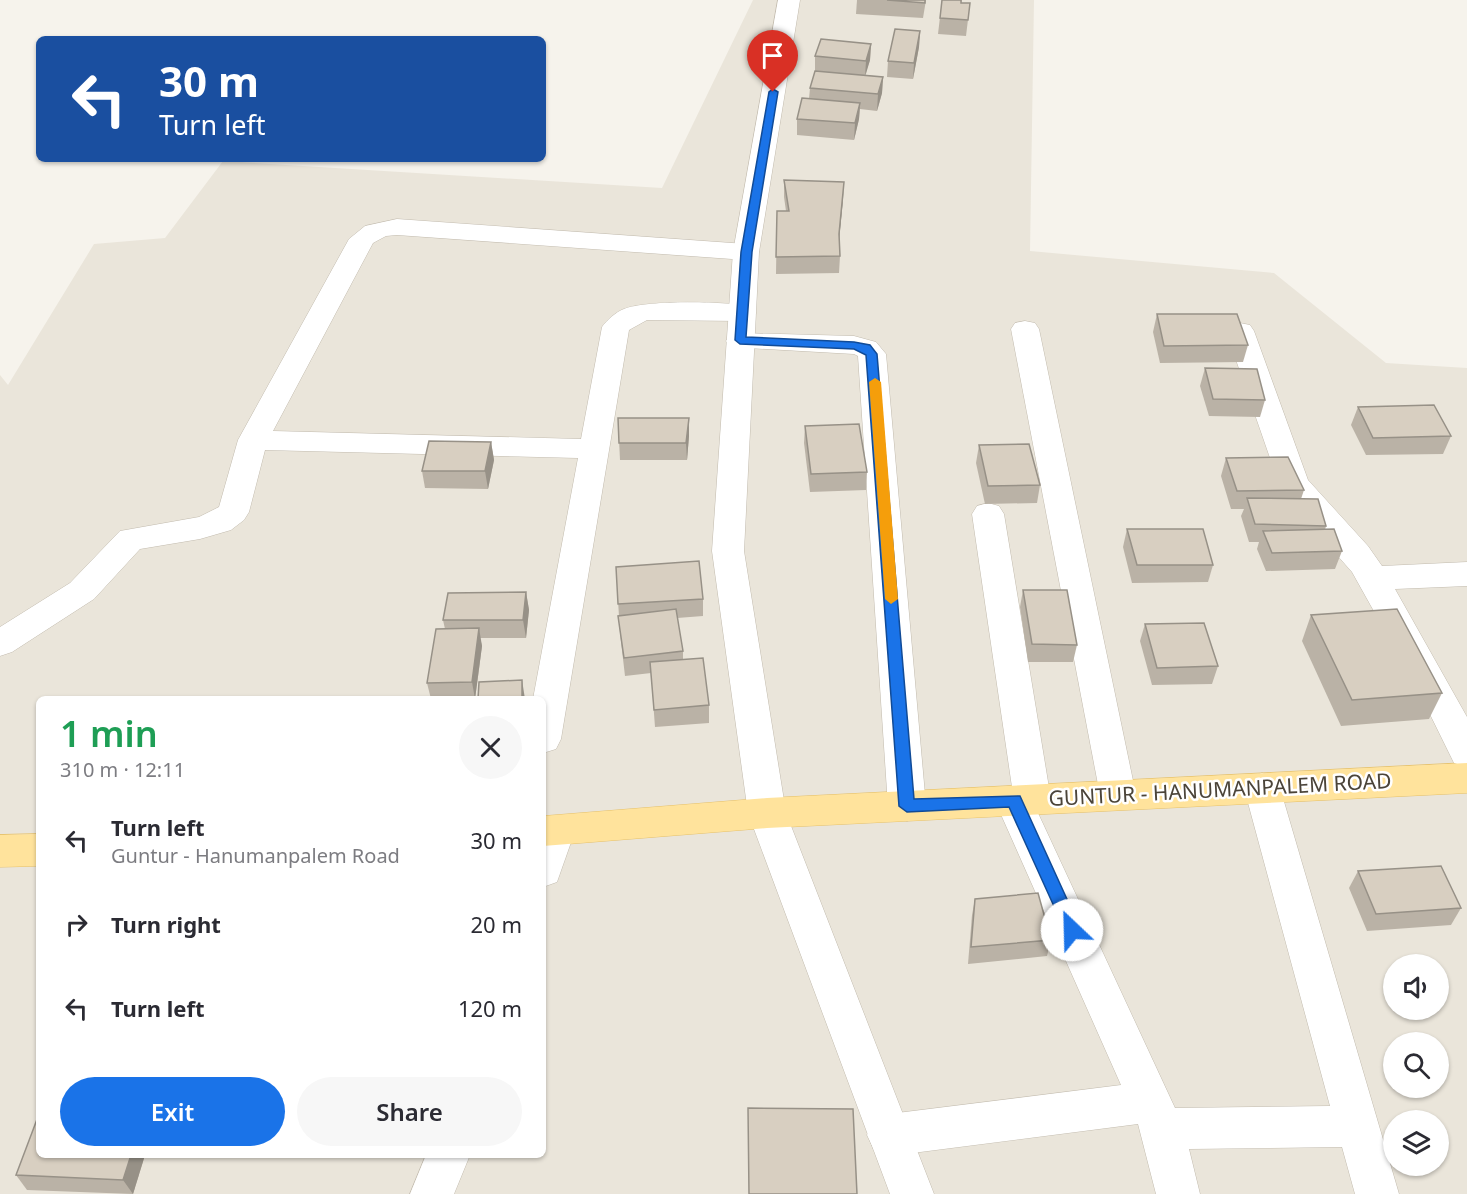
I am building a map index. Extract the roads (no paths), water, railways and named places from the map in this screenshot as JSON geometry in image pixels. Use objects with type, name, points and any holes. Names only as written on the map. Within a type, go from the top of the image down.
[{"type":"main road","name":"GUNTUR - HANUMANPALEM ROAD","points":[[550,831],[767,813],[1467,778]]},
{"type":"main road","points":[[0,851],[36,850]]},
{"type":"street","points":[[789,0],[746,252],[729,551],[767,813],[912,1194]]},
{"type":"street","points":[[0,643],[82,591],[118,549],[131,539],[220,522],[233,512],[253,440],[362,239],[370,232],[397,227],[746,252]]},
{"type":"street","points":[[546,722],[614,337],[616,327],[621,320],[646,312],[854,345],[866,348],[872,354],[907,806]]},
{"type":"street","points":[[1025,329],[1059,510],[1118,795]]},
{"type":"street","points":[[1240,331],[1293,482],[1299,493],[1355,550],[1373,578],[1435,688],[1467,753]]},
{"type":"street","points":[[253,440],[595,449]]},
{"type":"street","points":[[988,514],[1023,800],[1156,1115],[1178,1194]]},
{"type":"street","points":[[1373,578],[1467,574]]},
{"type":"street","points":[[1262,788],[1377,1194]]},
{"type":"street","points":[[546,854],[550,831]]},
{"type":"street","points":[[889,1135],[1156,1115],[1358,1126]]},
{"type":"street","points":[[432,1194],[447,1158]]}]
